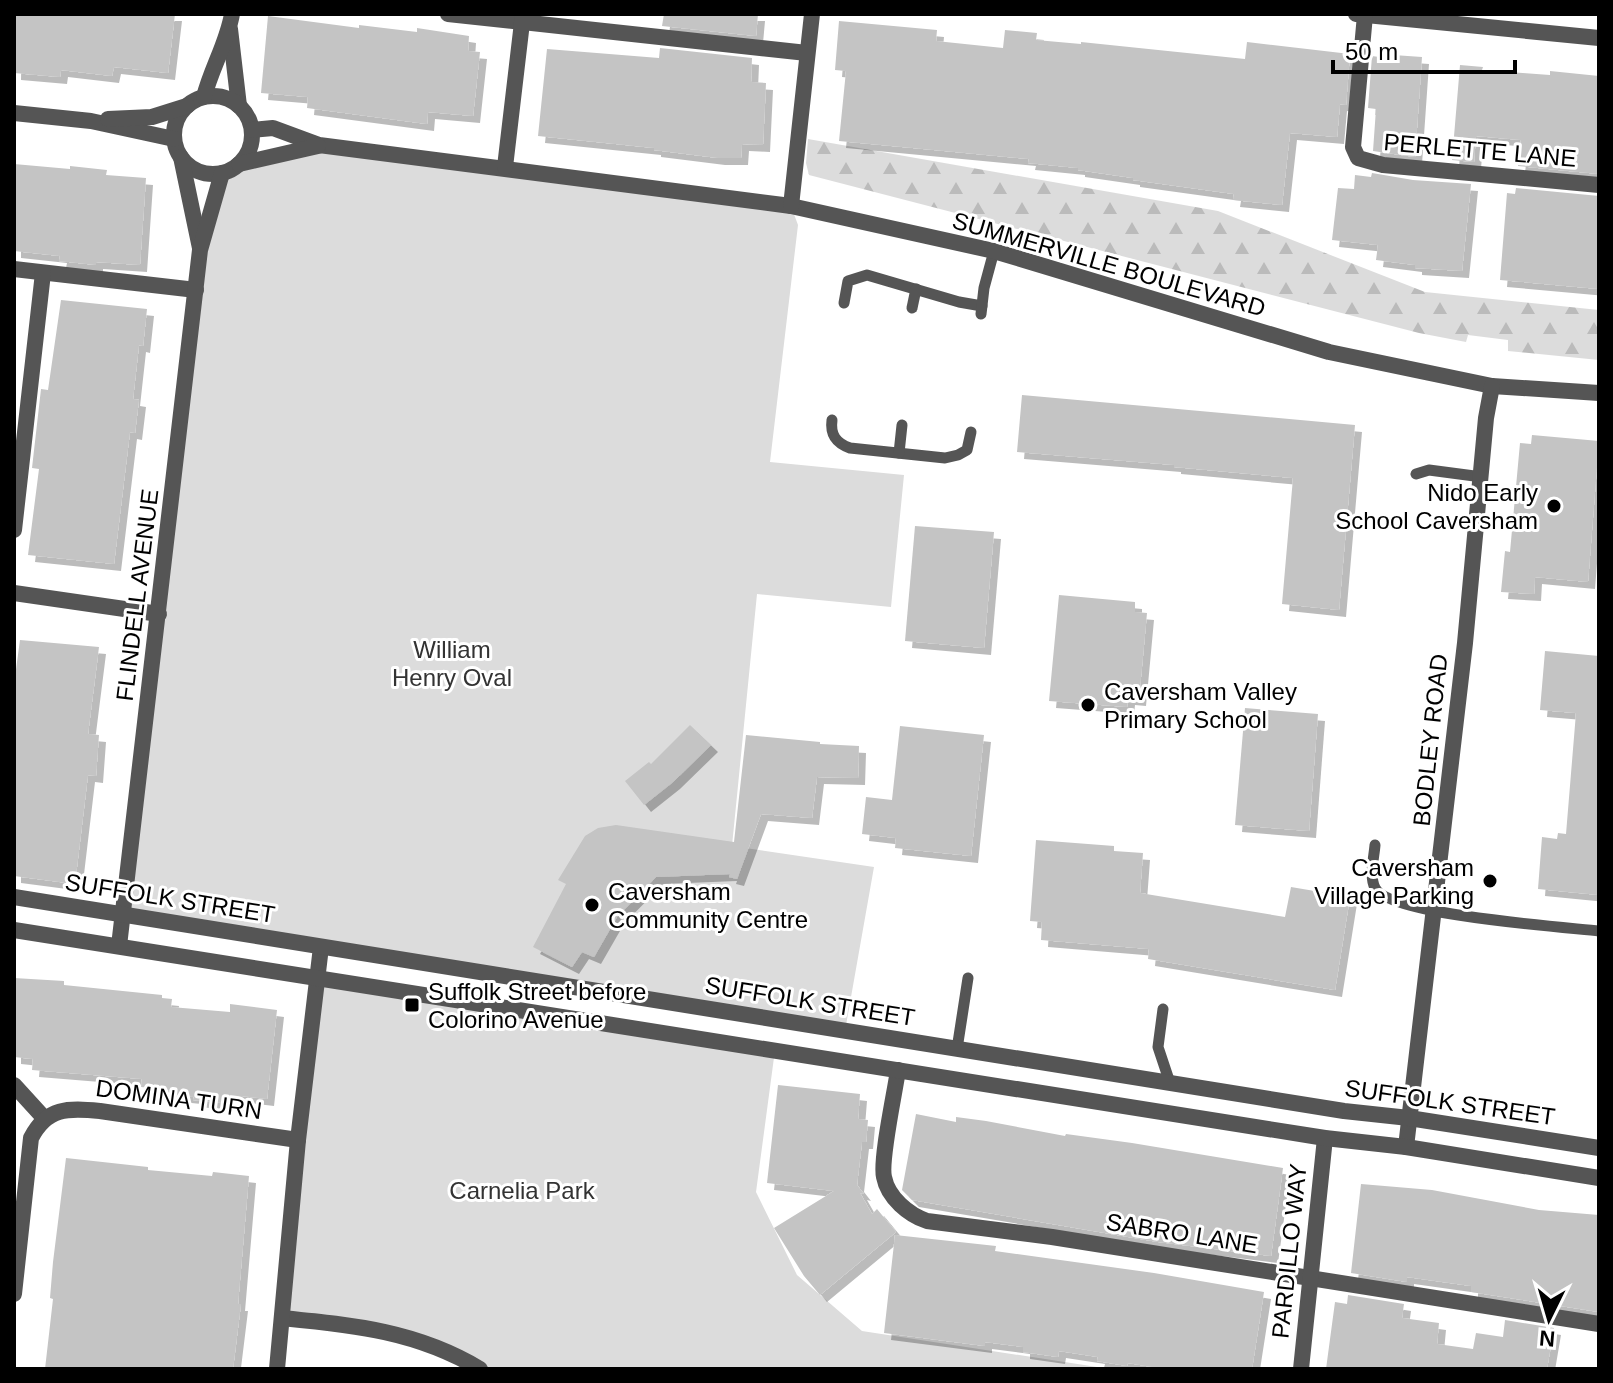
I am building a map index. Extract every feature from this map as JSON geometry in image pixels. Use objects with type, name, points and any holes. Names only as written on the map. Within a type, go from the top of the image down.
[{"type":"street","points":[[448,14],[523,18],[807,53]]},
{"type":"street","points":[[791,206],[812,14]]},
{"type":"street","points":[[1356,14],[1503,21],[1599,38]]},
{"type":"street","name":"PERLETTE LANE","points":[[1365,15],[1353,147],[1358,158],[1383,165],[1599,185]]},
{"type":"street","points":[[505,167],[523,18]]},
{"type":"street","points":[[204,97],[231,21]]},
{"type":"street","points":[[231,21],[239,106]]},
{"type":"street","points":[[91,121],[152,117],[204,97],[222,97],[239,106],[252,130],[249,149],[239,164],[222,173],[204,173],[187,164],[174,139],[176,121],[187,106]]},
{"type":"street","points":[[14,113],[91,121],[174,139]]},
{"type":"street","name":"SUMMERVILLE BOULEVARD","points":[[252,130],[273,128],[319,145],[791,206],[994,251],[1329,352],[1492,386],[1599,393]]},
{"type":"street","name":"SUMMERVILLE BOULEVARD","points":[[239,164],[319,145]]},
{"type":"street","name":"FLINDELL AVENUE","points":[[181,157],[200,250]]},
{"type":"street","name":"FLINDELL AVENUE","points":[[119,946],[200,250],[222,173]]},
{"type":"street","points":[[14,269],[196,290]]},
{"type":"street","points":[[14,530],[43,273]]},
{"type":"street","name":"BODLEY ROAD","points":[[1406,1147],[1492,386]]},
{"type":"street","points":[[14,593],[159,614]]},
{"type":"street","name":"SUFFOLK STREET","points":[[14,897],[1344,1111],[1409,1118],[1599,1148]]},
{"type":"street","points":[[14,930],[1325,1138],[1406,1147],[1599,1178]]},
{"type":"street","points":[[277,1369],[298,1140],[321,947]]},
{"type":"street","name":"SABRO LANE","points":[[898,1070],[884,1178],[897,1200],[914,1217],[1599,1324]]},
{"type":"street","points":[[14,1085],[45,1119],[37,1125],[31,1138],[17,1228],[14,1294]]},
{"type":"street","name":"DOMINA TURN","points":[[45,1119],[68,1108],[298,1140]]},
{"type":"street","name":"PARDILLO WAY","points":[[1301,1369],[1325,1138]]},
{"type":"street","points":[[282,1318],[370,1327],[438,1348],[480,1369]]},
{"type":"lane","points":[[844,303],[848,281],[867,275],[982,310],[984,288],[994,251]]},
{"type":"lane","points":[[912,308],[916,289]]},
{"type":"lane","points":[[832,420],[834,437],[840,445],[945,458],[967,450],[971,432]]},
{"type":"lane","points":[[899,453],[902,425]]},
{"type":"lane","points":[[1416,474],[1429,470],[1482,477]]},
{"type":"lane","points":[[1375,845],[1372,877],[1375,889],[1382,897],[1435,911],[1599,931]]},
{"type":"lane","points":[[957,1049],[968,978]]},
{"type":"lane","points":[[1163,1009],[1158,1047],[1170,1083]]},
{"type":"green space","points":[[808,139],[1218,211],[1425,292],[1599,310],[1599,360],[1508,351],[1508,340],[1468,335],[1466,342],[1419,333],[809,175],[806,163]]},
{"type":"green space","name":"William Henry Oval","points":[[319,145],[791,206],[798,225],[770,462],[904,475],[891,607],[757,594],[732,846],[874,867],[845,1031],[123,916],[200,250],[222,173],[239,164]]},
{"type":"green space","name":"Carnelia Park","points":[[317,977],[775,1050],[756,1192],[797,1275],[862,1331],[1110,1369],[480,1369],[438,1348],[282,1318]]},
{"type":"building","points":[[15,14],[175,14],[168,73],[114,67],[112,76],[61,70],[60,77],[14,73]]},
{"type":"building","points":[[664,14],[758,14],[756,36],[662,26]]},
{"type":"building","points":[[268,16],[359,28],[359,25],[417,32],[417,28],[469,36],[468,51],[480,52],[473,116],[428,112],[427,124],[307,108],[308,97],[261,93]]},
{"type":"building","points":[[839,21],[937,30],[936,41],[1003,48],[1005,30],[1037,33],[1036,40],[1245,59],[1247,42],[1350,54],[1346,105],[1340,104],[1337,137],[1290,133],[1282,205],[1233,200],[1234,194],[1133,180],[1078,168],[1028,163],[1029,159],[839,141],[846,71],[835,70]]},
{"type":"building","points":[[660,48],[752,58],[751,82],[766,83],[763,145],[742,144],[741,158],[718,158],[538,136],[547,49],[659,58]]},
{"type":"building","points":[[1379,54],[1422,57],[1415,157],[1373,151],[1376,109],[1368,108],[1372,56],[1379,57]]},
{"type":"building","points":[[1460,65],[1483,67],[1482,70],[1550,75],[1550,71],[1599,76],[1599,174],[1518,166],[1521,140],[1476,136],[1474,162],[1452,160]]},
{"type":"building","points":[[14,164],[70,169],[70,166],[107,170],[106,175],[146,178],[140,265],[59,261],[60,256],[14,251]]},
{"type":"building","points":[[1372,173],[1413,180],[1471,184],[1462,271],[1415,268],[1415,265],[1376,260],[1378,245],[1332,240],[1338,188],[1354,189],[1355,175],[1371,177]]},
{"type":"building","points":[[1516,188],[1599,196],[1599,289],[1500,280],[1507,193],[1515,194]]},
{"type":"building","points":[[61,300],[147,309],[133,399],[139,400],[135,433],[130,432],[114,564],[28,555],[39,469],[32,468],[41,389],[48,390]]},
{"type":"building","points":[[1022,395],[1355,425],[1339,610],[1282,604],[1293,478],[1017,452]]},
{"type":"building","name":"Nido Early School Caversham","points":[[1532,435],[1599,441],[1588,582],[1535,577],[1534,594],[1501,592],[1505,551],[1510,552],[1520,443],[1531,444]]},
{"type":"building","points":[[915,526],[994,532],[984,648],[905,641]]},
{"type":"building","points":[[1059,595],[1135,602],[1135,612],[1147,613],[1139,699],[1128,698],[1127,707],[1049,701]]},
{"type":"building","points":[[20,640],[99,647],[88,734],[99,735],[96,776],[88,775],[75,884],[14,876],[14,684]]},
{"type":"building","points":[[1545,651],[1599,656],[1599,895],[1538,889],[1542,837],[1557,839],[1558,833],[1566,834],[1576,713],[1540,710]]},
{"type":"building","points":[[1245,708],[1318,714],[1309,831],[1235,825]]},
{"type":"building","points":[[690,725],[711,745],[644,805],[625,781],[649,762],[651,764]]},
{"type":"building","points":[[900,726],[984,735],[971,856],[895,848],[896,838],[862,834],[866,797],[892,800]]},
{"type":"building","name":"Caversham Community Centre","points":[[746,735],[859,746],[858,778],[817,777],[812,818],[761,814],[737,879],[729,877],[730,874],[656,877],[617,917],[594,957],[582,952],[572,967],[533,947],[566,884],[558,880],[585,836],[598,828],[616,825],[734,842]]},
{"type":"building","points":[[1036,840],[1114,846],[1114,851],[1143,853],[1140,893],[1285,917],[1291,887],[1350,897],[1335,990],[1148,959],[1149,949],[1041,940],[1042,922],[1030,921]]},
{"type":"building","points":[[14,978],[64,981],[64,985],[162,995],[162,998],[172,999],[171,1007],[230,1012],[230,1004],[277,1010],[267,1099],[242,1096],[241,1105],[193,1100],[194,1097],[175,1095],[175,1091],[141,1087],[142,1079],[32,1070],[33,1059],[14,1057]]},
{"type":"building","points":[[778,1085],[860,1094],[858,1119],[868,1120],[857,1185],[872,1214],[877,1209],[896,1232],[820,1295],[804,1276],[774,1228],[834,1191],[767,1183]]},
{"type":"building","points":[[916,1114],[956,1122],[956,1117],[986,1121],[1065,1136],[1132,1143],[1283,1168],[1271,1256],[1158,1242],[912,1200],[902,1190]]},
{"type":"building","points":[[66,1158],[148,1167],[148,1170],[249,1176],[238,1304],[241,1304],[233,1369],[45,1369],[53,1299],[50,1298],[53,1262]]},
{"type":"building","points":[[1361,1184],[1432,1190],[1539,1210],[1599,1215],[1599,1312],[1471,1292],[1471,1286],[1407,1277],[1407,1282],[1351,1273]]},
{"type":"building","points":[[895,1235],[996,1246],[995,1251],[1264,1292],[1252,1369],[1164,1369],[1128,1363],[1127,1366],[1097,1361],[1098,1357],[1059,1351],[1058,1357],[1023,1352],[1023,1347],[985,1342],[985,1346],[884,1333]]},
{"type":"building","points":[[1348,1295],[1404,1304],[1402,1318],[1439,1323],[1437,1344],[1473,1349],[1476,1333],[1503,1337],[1505,1320],[1554,1328],[1547,1369],[1326,1369],[1335,1302],[1347,1304]]},
{"type":"place","name":"Nido Early School Caversham","points":[[1554,506]]},
{"type":"place","name":"Caversham Valley Primary School","points":[[1088,705]]},
{"type":"place","name":"Caversham Village Parking","points":[[1490,881]]},
{"type":"place","name":"Caversham Community Centre","points":[[592,905]]},
{"type":"place","name":"Suffolk Street before Colorino Avenue","points":[[412,1005]]}]
